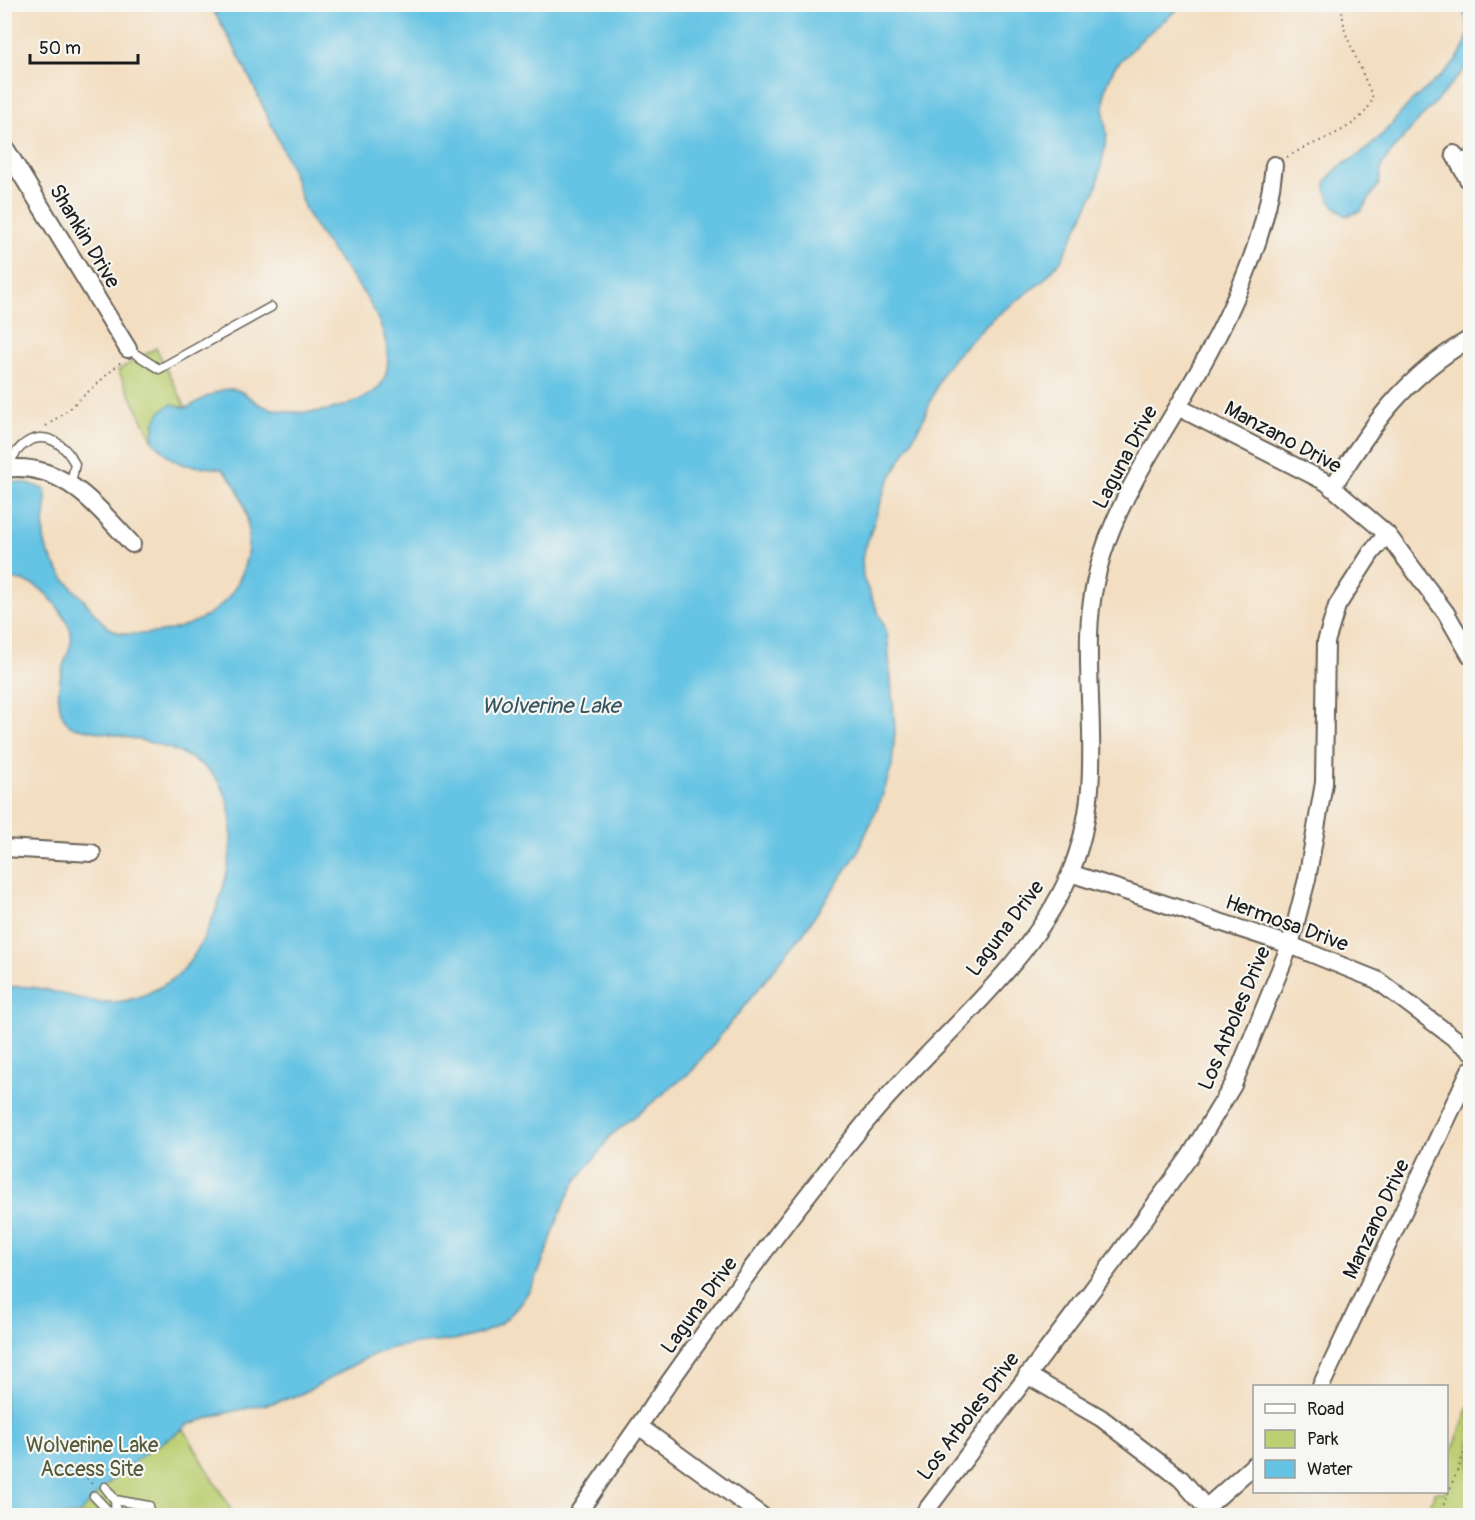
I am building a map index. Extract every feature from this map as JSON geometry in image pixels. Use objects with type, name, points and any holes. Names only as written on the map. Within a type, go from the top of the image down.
[{"type":"street","name":"Shankin Drive","points":[[4,146],[128,348]]},
{"type":"street","points":[[1461,156],[1470,183]]},
{"type":"street","name":"Laguna Drive","points":[[576,1515],[812,1189],[872,1114],[1010,966],[1058,898],[1070,873],[1084,829],[1092,785],[1089,634],[1094,582],[1127,491],[1212,346],[1260,237],[1271,198],[1274,165]]},
{"type":"street","points":[[1332,488],[1370,428],[1406,386],[1445,354],[1470,339]]},
{"type":"street","name":"Manzano Drive","points":[[1178,406],[1332,488],[1387,534],[1446,613],[1470,655]]},
{"type":"street","points":[[6,469],[28,468],[51,473],[71,483],[132,544]]},
{"type":"street","name":"Los Arboles Drive","points":[[922,1515],[1190,1156],[1233,1085],[1290,945],[1307,879],[1324,783],[1326,642],[1337,606],[1365,561],[1387,534]]},
{"type":"street","points":[[4,848],[92,853]]},
{"type":"street","name":"Hermosa Drive","points":[[1070,873],[1290,945],[1377,980],[1470,1050]]},
{"type":"street","name":"Manzano Drive","points":[[1321,1385],[1470,1070]]},
{"type":"street","points":[[1027,1375],[1101,1418],[1181,1479],[1210,1511],[1253,1466]]},
{"type":"street","points":[[640,1427],[762,1515]]},
{"type":"lane","points":[[128,348],[159,369],[271,307]]},
{"type":"lane","points":[[6,469],[14,452],[25,443],[38,438],[50,437],[68,450],[75,464],[71,483]]},
{"type":"lane","points":[[105,1486],[115,1500],[115,1515]]},
{"type":"lane","points":[[94,1496],[115,1515]]},
{"type":"lane","points":[[115,1500],[149,1506],[146,1515]]},
{"type":"path","points":[[1274,165],[1321,138],[1356,123],[1368,111],[1373,98],[1345,32],[1341,4]]},
{"type":"path","points":[[43,428],[68,410],[86,391],[120,363],[128,348]]},
{"type":"path","points":[[1448,1491],[1470,1439]]},
{"type":"path","points":[[1438,1515],[1447,1493]]},
{"type":"green space","points":[[156,348],[186,408],[173,404],[154,423],[153,441],[118,370]]},
{"type":"green space","name":"Wolverine Lake Access Site","points":[[112,1382],[150,1449],[184,1429],[234,1515],[62,1515]]},
{"type":"green space","points":[[1470,1405],[1470,1515],[1426,1515],[1435,1493],[1448,1493],[1448,1461]]},
{"type":"water","name":"Wolverine Lake","points":[[210,5],[1183,5],[1144,37],[1114,68],[1105,90],[1104,114],[1107,136],[1097,187],[1062,259],[1042,282],[995,317],[955,356],[943,372],[922,422],[886,486],[862,558],[863,578],[887,632],[895,730],[892,766],[882,797],[857,854],[804,932],[692,1071],[609,1137],[572,1188],[539,1272],[521,1303],[508,1317],[481,1334],[388,1349],[297,1395],[189,1423],[128,1466],[78,1515],[5,1515],[5,988],[38,988],[102,1002],[139,997],[173,979],[195,954],[218,904],[231,847],[231,820],[226,795],[214,776],[200,764],[166,747],[70,726],[65,719],[58,695],[71,644],[71,633],[63,615],[44,592],[28,582],[5,578],[5,484],[21,482],[45,490],[44,534],[48,552],[63,577],[107,626],[116,632],[132,634],[172,630],[214,611],[233,591],[247,556],[249,537],[242,500],[234,483],[222,469],[186,465],[173,460],[153,441],[156,419],[162,410],[173,404],[186,408],[214,393],[232,389],[240,391],[263,406],[276,410],[303,413],[330,410],[357,401],[375,390],[384,379],[388,358],[386,343],[372,307],[306,211],[262,103]]},
{"type":"water","points":[[1460,5],[1470,5],[1470,58],[1464,70],[1396,146],[1382,165],[1379,184],[1361,211],[1346,216],[1331,202],[1326,182],[1339,168],[1377,140],[1409,104],[1452,65],[1465,46],[1468,35],[1466,19]]}]
